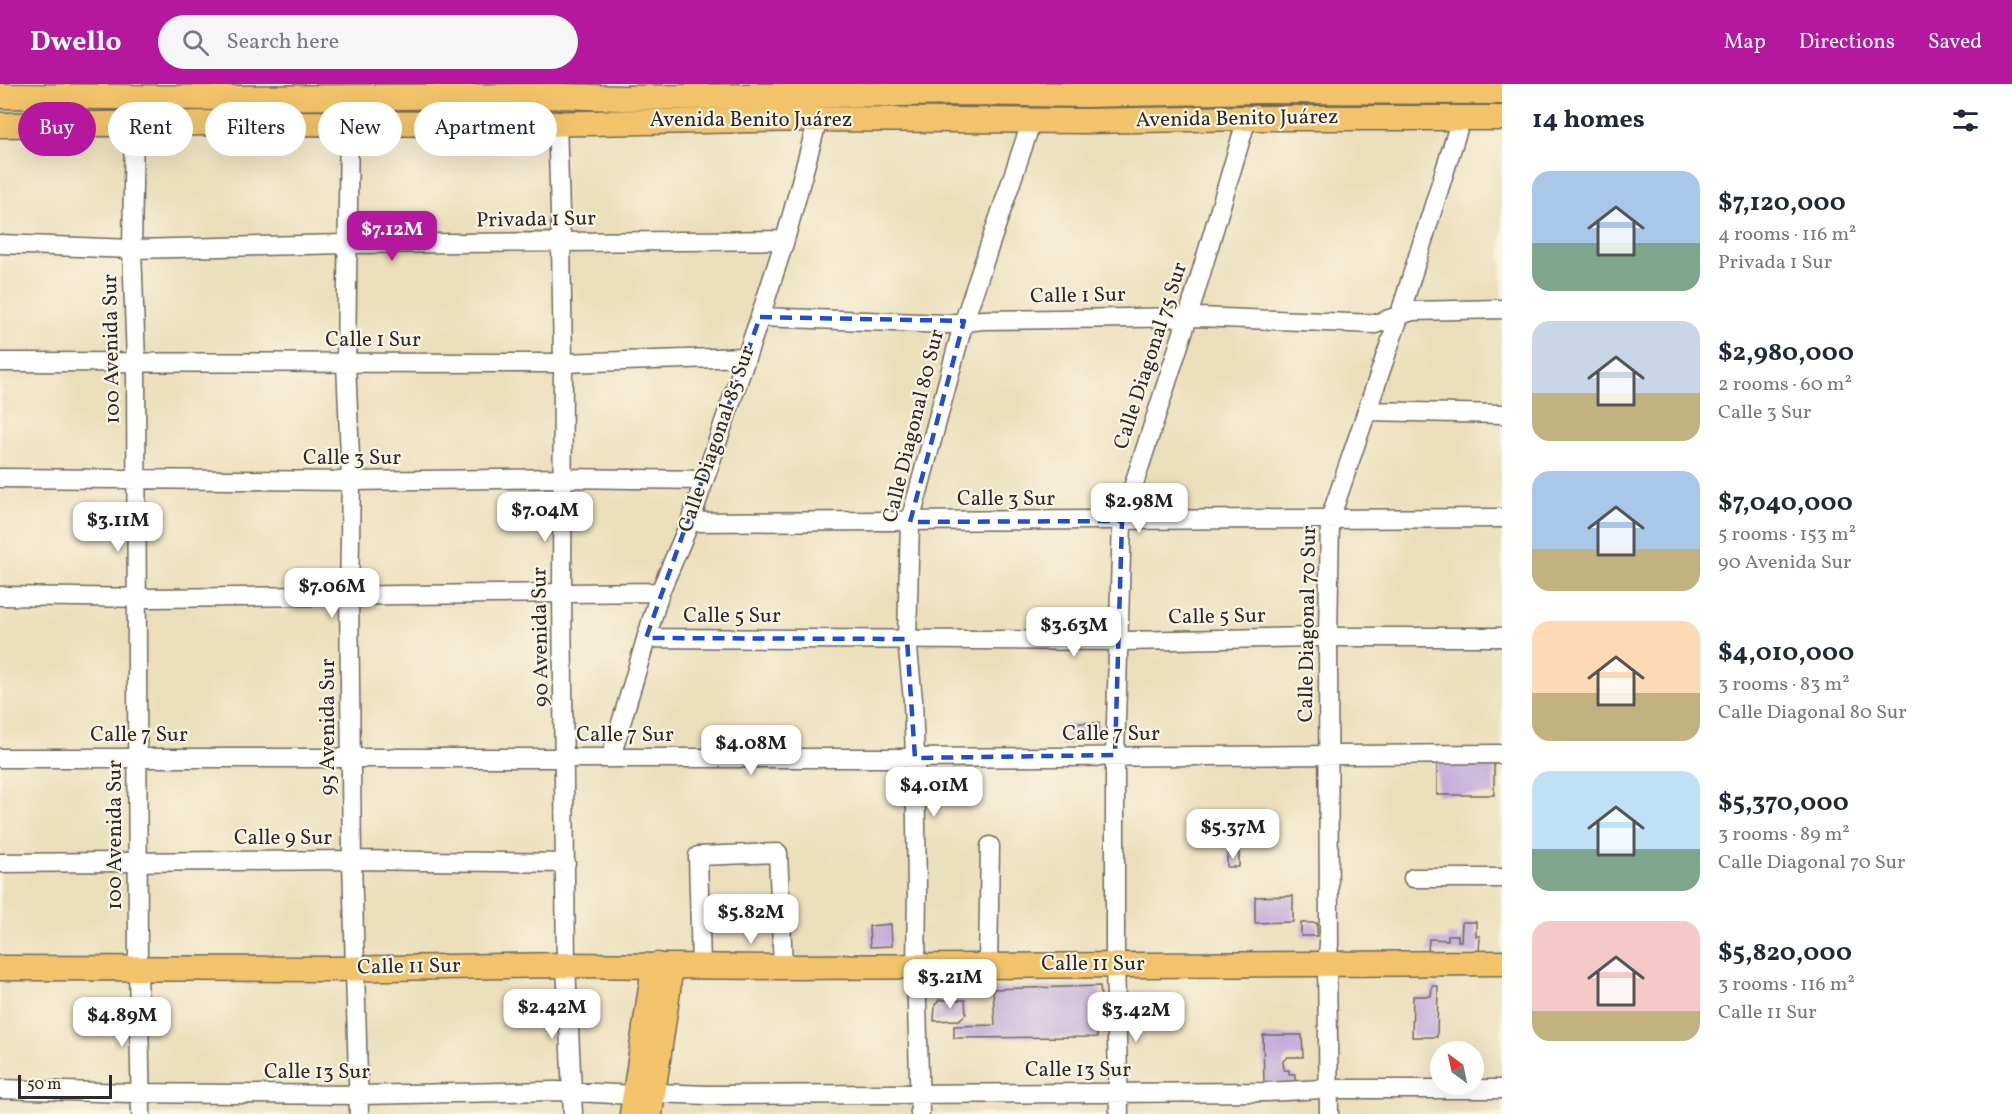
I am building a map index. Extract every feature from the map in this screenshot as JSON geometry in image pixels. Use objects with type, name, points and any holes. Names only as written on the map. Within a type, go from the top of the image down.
[{"type":"main road","name":"Avenida Benito Juárez","points":[[682,108],[766,90],[812,89],[1016,94],[1043,89],[1085,95],[1258,88],[1327,93],[1390,93],[1473,88],[1502,92]]},
{"type":"main road","name":"Avenida Benito Juárez","points":[[0,96],[135,91],[221,98],[347,90],[559,90],[621,109]]},
{"type":"main road","points":[[964,118],[972,107],[968,93]]},
{"type":"main road","points":[[1324,117],[1335,106],[1327,93]]},
{"type":"main road","points":[[1388,117],[1383,112],[1381,104],[1390,93]]},
{"type":"main road","points":[[1016,94],[1002,105],[1002,108],[1021,120]]},
{"type":"main road","points":[[250,102],[254,97]]},
{"type":"main road","points":[[221,98],[223,102]]},
{"type":"main road","name":"Avenida Benito Juárez","points":[[557,122],[621,109],[682,108],[819,119],[1502,118]]},
{"type":"main road","name":"Avenida Benito Juárez","points":[[0,125],[108,124]]},
{"type":"main road","name":"Calle 11 Sur","points":[[0,981],[332,969],[355,974],[1327,970],[1502,963]]},
{"type":"main road","name":"Calle 11 Sur","points":[[662,973],[701,966],[783,966],[916,972],[988,965],[1116,971]]},
{"type":"main road","name":"Calle 11 Sur","points":[[0,968],[138,975]]},
{"type":"main road","name":"Calle 11 Sur","points":[[1327,970],[1502,977]]},
{"type":"main road","points":[[643,1104],[662,973]]},
{"type":"street","name":"Calle Diagonal 75 Sur","points":[[1119,1114],[1115,755],[1122,520],[1188,317],[1247,118]]},
{"type":"street","name":"Calle Diagonal 85 Sur","points":[[611,757],[660,592],[690,522],[760,317],[785,240],[819,119]]},
{"type":"street","name":"Calle Diagonal 70 Sur","points":[[1329,1114],[1327,970],[1329,944],[1330,519],[1399,316],[1461,119]]},
{"type":"street","name":"Calle Diagonal 80 Sur","points":[[920,1114],[916,972],[915,758],[913,700],[907,639],[910,522],[1021,120]]},
{"type":"street","name":"90 Avenida Sur","points":[[557,122],[563,363],[562,593],[566,972],[573,1114]]},
{"type":"street","name":"100 Avenida Sur","points":[[133,156],[132,249],[136,362],[138,975],[141,1114]]},
{"type":"street","name":"95 Avenida Sur","points":[[349,156],[346,363],[351,481],[352,860],[359,1114]]},
{"type":"street","name":"Privada 1 Sur","points":[[0,244],[132,249],[348,244],[785,240]]},
{"type":"street","name":"Calle 1 Sur","points":[[760,317],[947,324],[964,321],[1188,317],[1375,324],[1412,311],[1502,309]]},
{"type":"street","name":"Calle 1 Sur","points":[[0,362],[563,363],[746,357]]},
{"type":"street","points":[[1367,411],[1502,414]]},
{"type":"street","name":"Calle 3 Sur","points":[[0,478],[351,481],[563,478],[704,480]]},
{"type":"street","name":"Calle 3 Sur","points":[[690,522],[1502,518]]},
{"type":"street","name":"Calle 5 Sur","points":[[0,596],[136,598],[660,592]]},
{"type":"street","name":"Calle 5 Sur","points":[[646,638],[1117,641],[1328,637],[1502,637]]},
{"type":"street","name":"Calle 7 Sur","points":[[0,758],[915,758],[1502,754]]},
{"type":"street","points":[[988,965],[990,846]]},
{"type":"street","points":[[701,966],[698,856],[778,853],[783,966]]},
{"type":"street","name":"Calle 9 Sur","points":[[0,862],[352,860],[566,863]]},
{"type":"street","points":[[1413,878],[1502,878]]},
{"type":"street","name":"Calle 13 Sur","points":[[0,1089],[358,1095],[572,1091],[643,1104],[708,1095],[1502,1089]]},
{"type":"highlighted area","points":[[760,317],[964,321],[910,522],[1122,521],[1115,755],[915,758],[907,639],[646,638]]},
{"type":"green space","points":[[1320,100],[1325,106],[1010,111],[1007,106],[1012,102]]},
{"type":"green space","points":[[1502,101],[1502,111],[1386,106],[1393,102]]},
{"type":"green space","points":[[624,105],[627,110],[621,115],[557,114],[557,106]]},
{"type":"green space","points":[[0,106],[18,106],[18,117],[0,117]]},
{"type":"green space","points":[[96,107],[108,107],[108,115],[96,115]]},
{"type":"green space","points":[[318,107],[318,113],[306,112],[306,108]]},
{"type":"green space","points":[[402,107],[414,107],[414,113],[402,113]]},
{"type":"green space","points":[[193,109],[205,109],[205,113],[193,113]]},
{"type":"building","points":[[1067,723],[1099,723],[1099,740],[1067,740]]},
{"type":"building","points":[[1494,761],[1494,795],[1437,795],[1437,762]]},
{"type":"building","points":[[1239,853],[1239,867],[1227,867],[1227,854]]},
{"type":"building","points":[[1293,896],[1293,922],[1255,923],[1255,897]]},
{"type":"building","points":[[1462,922],[1476,922],[1476,936],[1480,936],[1479,953],[1428,952],[1429,939],[1448,940],[1448,935],[1458,935],[1458,941],[1461,941]]},
{"type":"building","points":[[1301,923],[1317,923],[1317,936],[1301,936]]},
{"type":"building","points":[[891,924],[892,946],[870,947],[869,926]]},
{"type":"building","points":[[1100,986],[1101,998],[1096,998],[1097,1037],[954,1038],[954,1026],[995,1025],[993,989]]},
{"type":"building","points":[[1432,986],[1438,986],[1437,1037],[1412,1037],[1413,996],[1431,996]]},
{"type":"building","points":[[939,1000],[965,1000],[966,1014],[959,1020],[934,1021],[935,1005]]},
{"type":"building","points":[[1263,1035],[1302,1035],[1303,1057],[1288,1057],[1283,1061],[1284,1070],[1289,1070],[1289,1074],[1295,1074],[1295,1083],[1264,1085]]}]
